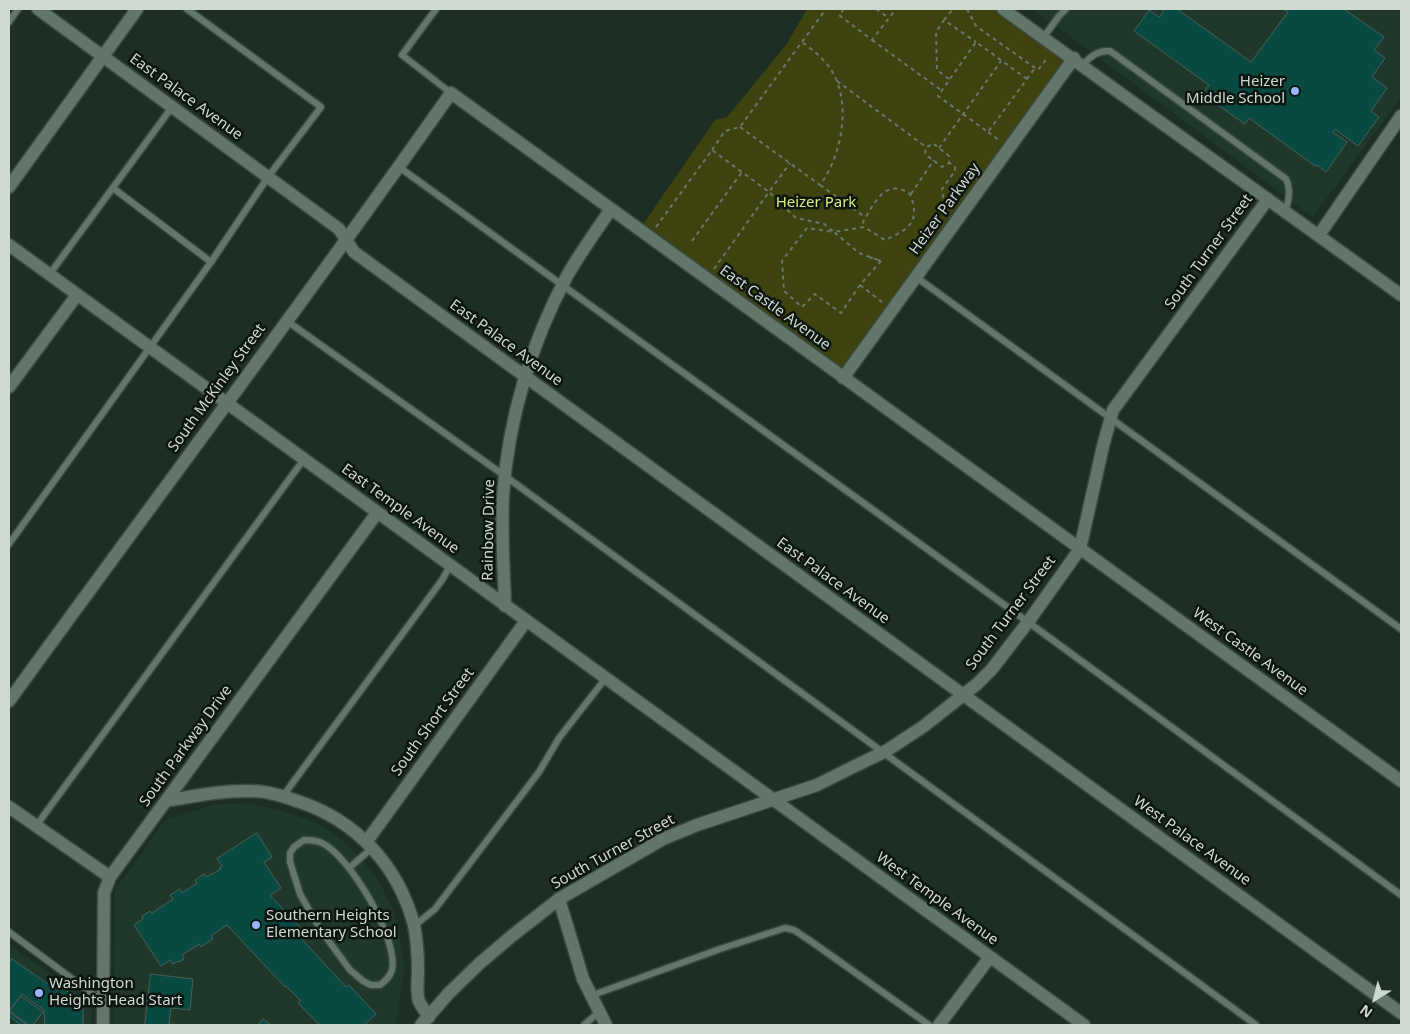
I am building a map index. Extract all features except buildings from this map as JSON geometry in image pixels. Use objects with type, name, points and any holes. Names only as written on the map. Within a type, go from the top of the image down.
[{"type":"street","name":"East Palace Avenue","points":[[38,9],[339,229],[354,252],[963,695]]},
{"type":"street","points":[[9,188],[137,9]]},
{"type":"street","points":[[1003,9],[1401,295]]},
{"type":"street","name":"Heizer Parkway","points":[[843,378],[916,276],[1078,62]]},
{"type":"street","name":"South McKinley Street","points":[[9,700],[347,241],[451,93]]},
{"type":"street","name":"East Castle Avenue","points":[[451,93],[1080,549]]},
{"type":"street","points":[[1319,235],[1401,116]]},
{"type":"street","name":"South Turner Street","points":[[425,1021],[449,993],[480,963],[559,899],[663,839],[697,825],[816,785],[882,753],[924,726],[977,684],[992,669],[1028,622],[1080,549],[1113,410],[1268,199]]},
{"type":"street","name":"Rainbow Drive","points":[[504,606],[503,496],[513,425],[525,377],[546,320],[563,285],[580,254],[611,210]]},
{"type":"street","name":"East Temple Avenue","points":[[9,245],[772,799]]},
{"type":"street","points":[[9,387],[77,295]]},
{"type":"street","name":"South Parkway Drive","points":[[103,1025],[104,893],[110,877],[377,513]]},
{"type":"street","name":"West Castle Avenue","points":[[1080,549],[1401,780]]},
{"type":"street","name":"South Short Street","points":[[370,845],[526,621]]},
{"type":"street","name":"West Palace Avenue","points":[[963,695],[1401,1013]]},
{"type":"street","points":[[166,801],[209,794],[253,791],[283,796],[323,812],[346,825],[370,845],[397,883],[414,926],[418,966],[418,1000],[425,1021]]},
{"type":"street","name":"West Temple Avenue","points":[[772,799],[1084,1025]]},
{"type":"street","points":[[9,807],[110,877]]},
{"type":"street","points":[[559,899],[583,979],[606,1025]]},
{"type":"street","points":[[938,1025],[990,957]]},
{"type":"lane","points":[[9,22],[18,9]]},
{"type":"lane","points":[[9,544],[211,262],[268,177],[321,108],[187,9]]},
{"type":"lane","points":[[436,9],[402,55],[451,93]]},
{"type":"lane","points":[[1043,38],[1058,16],[1066,9]]},
{"type":"lane","points":[[1078,62],[1102,50],[1110,51],[1286,179],[1289,187],[1285,212]]},
{"type":"lane","points":[[49,275],[172,106]]},
{"type":"lane","points":[[399,167],[1028,622],[1401,895]]},
{"type":"lane","points":[[113,188],[211,262]]},
{"type":"lane","points":[[916,276],[1401,630]]},
{"type":"lane","points":[[287,321],[506,476],[1256,1025]]},
{"type":"lane","points":[[36,826],[304,460]]},
{"type":"lane","points":[[283,796],[442,580],[450,566]]},
{"type":"lane","points":[[414,926],[435,909],[539,772],[559,738],[605,678]]},
{"type":"lane","points":[[304,840],[314,840],[328,846],[349,868],[367,896],[382,926],[392,953],[390,975],[380,985],[371,985],[363,981],[350,970],[320,929],[300,894],[290,862],[290,853],[294,847],[304,840]]},
{"type":"lane","points":[[349,868],[370,845]]},
{"type":"lane","points":[[590,996],[785,928],[794,930],[812,942],[929,1025]]},
{"type":"lane","points":[[9,932],[103,1002]]},
{"type":"lane","points":[[584,1025],[599,1012]]},
{"type":"path","points":[[649,237],[725,131],[740,127],[826,9]]},
{"type":"path","points":[[844,9],[839,15],[941,90]]},
{"type":"path","points":[[876,9],[889,18]]},
{"type":"path","points":[[872,40],[896,9]]},
{"type":"path","points":[[950,79],[937,70],[936,32],[953,9]]},
{"type":"path","points":[[967,9],[976,26],[1038,70],[1048,56],[1052,60]]},
{"type":"path","points":[[944,20],[1027,79]]},
{"type":"path","points":[[802,42],[820,56],[834,75],[842,101],[843,128],[829,173],[820,185]]},
{"type":"path","points":[[976,42],[938,96],[1000,141]]},
{"type":"path","points":[[939,148],[1001,60]]},
{"type":"path","points":[[988,132],[1035,68]]},
{"type":"path","points":[[836,81],[926,147]]},
{"type":"path","points":[[740,127],[866,218]]},
{"type":"path","points":[[926,147],[934,144],[949,156],[949,163]]},
{"type":"path","points":[[926,147],[925,154],[942,167],[949,163]]},
{"type":"path","points":[[712,150],[769,192],[796,218],[824,224],[859,253],[881,261]]},
{"type":"path","points":[[910,194],[934,160]]},
{"type":"path","points":[[707,279],[790,163]]},
{"type":"path","points":[[949,163],[955,168],[955,172],[942,188],[946,216],[951,208]]},
{"type":"path","points":[[692,241],[742,172]]},
{"type":"path","points":[[864,227],[863,222],[875,201],[884,193],[902,189],[910,194],[916,213],[913,221],[900,233],[886,240],[864,227],[834,232],[808,228],[782,261],[784,291],[802,307],[814,294],[841,314],[860,285],[881,261]]},
{"type":"path","points":[[868,257],[881,261]]},
{"type":"path","points":[[860,285],[892,310]]},
{"type":"shaded area","points":[[1033,9],[1401,9],[1401,97],[1313,217]]},
{"type":"shaded area","name":"Southern Heights Elementary School","points":[[245,803],[275,809],[310,820],[335,834],[357,854],[378,880],[394,912],[405,965],[395,1025],[113,1025],[115,890],[165,820],[212,805]]},
{"type":"shaded area","points":[[9,944],[92,1003],[92,1025],[9,1025]]},
{"type":"green space","name":"Heizer Park","points":[[807,9],[1003,9],[1074,58],[843,378],[639,230],[715,120],[727,117],[786,45]]},
{"type":"place","name":"Heizer Middle School","points":[[1295,91]]},
{"type":"place","name":"Southern Heights Elementary School","points":[[256,925]]},
{"type":"place","name":"Washington Heights Head Start","points":[[39,993]]}]
